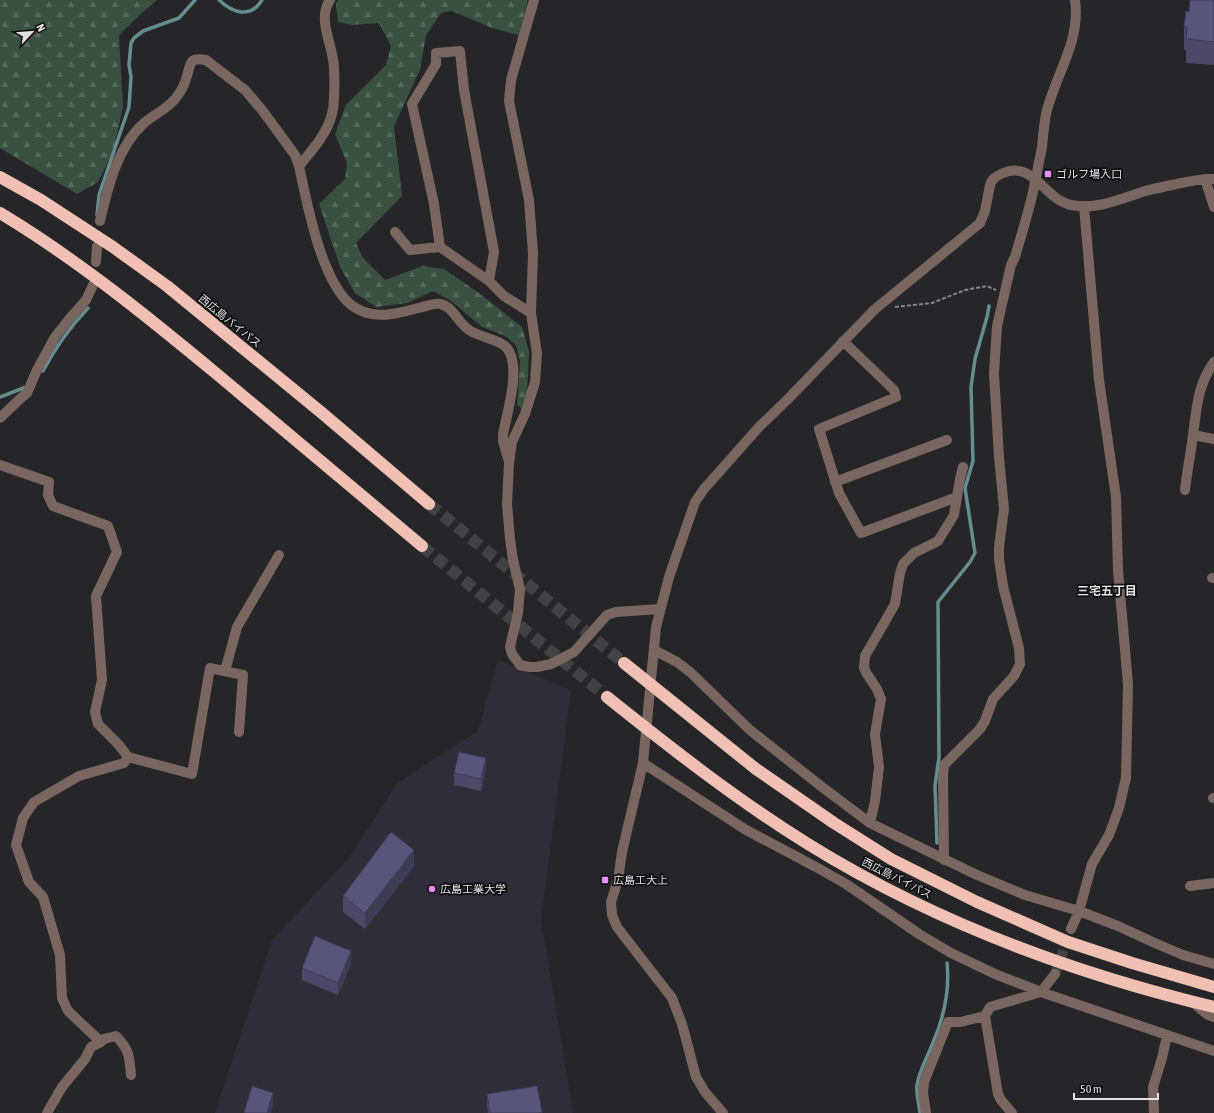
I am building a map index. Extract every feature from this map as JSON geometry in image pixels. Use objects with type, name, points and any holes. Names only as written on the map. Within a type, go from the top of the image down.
[{"type":"highway","name":"西広島バイパス","points":[[0,177],[41,200],[113,247],[167,286],[322,413],[429,504]]},
{"type":"highway","points":[[0,213],[22,226],[84,269],[151,320],[422,546]]},
{"type":"highway","name":"西広島バイパス","points":[[624,663],[756,769],[834,823],[891,859],[977,902],[1068,942],[1132,964],[1214,987]]},
{"type":"highway","name":"西広島バイパス","points":[[607,697],[684,759],[744,802],[808,844],[872,881],[961,924],[1060,963],[1126,984],[1214,1007]]},
{"type":"street","points":[[299,166],[318,144],[332,114],[334,80],[333,59],[325,17],[325,10],[330,0]]},
{"type":"street","points":[[534,0],[511,80],[509,92],[509,101],[526,177],[532,229],[533,253],[531,313],[537,354],[535,382],[527,408],[512,442],[509,463],[507,504],[509,532],[513,560],[520,588],[518,613],[510,647],[512,654],[520,665],[537,667],[551,664],[568,656],[580,646],[607,615],[616,612],[660,609]]},
{"type":"street","points":[[944,860],[944,765],[980,729],[985,721],[993,699],[1014,676],[1020,664],[1019,648],[1003,586],[999,559],[1004,509],[994,373],[997,326],[1011,264],[1027,213],[1035,179],[1046,114],[1071,46],[1077,16],[1075,0]]},
{"type":"street","points":[[440,247],[434,204],[412,104],[436,64],[436,53],[460,51],[464,90],[494,252],[489,281]]},
{"type":"street","points":[[100,221],[107,193],[121,153],[143,124],[179,95],[188,74],[189,66],[193,61],[199,59],[206,60],[245,90],[295,154],[317,242],[334,285],[344,298],[355,308],[368,313],[385,315],[397,314],[432,304],[440,304],[447,307],[467,329],[476,334],[497,341],[505,346],[511,355],[513,366],[513,381],[503,434],[503,441],[509,463]]},
{"type":"street","points":[[723,1113],[705,1092],[696,1077],[682,1024],[672,998],[665,987],[617,927],[612,915],[610,902],[618,880],[622,852],[642,763],[656,627],[660,609],[696,502],[704,489],[759,427],[874,310],[980,223],[985,211],[991,181],[996,176],[1016,170],[1025,172],[1058,200],[1070,205],[1084,206],[1097,206],[1145,191],[1209,179],[1214,207]]},
{"type":"street","points":[[1071,929],[1079,911],[1092,864],[1109,835],[1123,792],[1126,778],[1128,684],[1118,570],[1116,497],[1099,380],[1084,206]]},
{"type":"street","points":[[395,232],[410,250],[440,247],[489,281],[504,296],[531,313]]},
{"type":"street","points":[[96,262],[97,246]]},
{"type":"street","points":[[0,418],[28,392],[37,370],[55,337],[86,300],[93,285]]},
{"type":"street","points":[[843,341],[894,390],[896,397],[819,429],[839,493],[861,533],[957,497]]},
{"type":"street","points":[[1185,490],[1196,403],[1205,375],[1213,365]]},
{"type":"street","points":[[1193,435],[1214,439]]},
{"type":"street","points":[[835,482],[947,440]]},
{"type":"street","points":[[0,465],[49,482],[48,495],[53,506],[108,526],[116,552],[96,596],[102,680],[95,712],[98,724],[120,745],[128,757],[192,774],[210,668],[243,675],[239,732]]},
{"type":"street","points":[[870,823],[875,801],[879,767],[876,734],[880,699],[877,689],[864,668],[865,656],[895,604],[903,564],[914,553],[938,541],[954,515],[963,467]]},
{"type":"street","points":[[225,671],[237,627],[279,555]]},
{"type":"street","points":[[654,650],[677,662],[690,672],[750,730],[870,823],[977,876],[1024,895],[1079,911],[1118,926],[1183,955],[1213,964]]},
{"type":"street","points":[[101,1042],[68,1011],[62,998],[60,955],[43,897],[29,882],[16,845],[22,818],[34,802],[79,776],[124,763],[128,757]]},
{"type":"street","points":[[642,763],[746,830],[846,884],[919,934],[944,949],[995,974],[1041,992],[1214,1051]]},
{"type":"street","points":[[1190,886],[1214,883]]},
{"type":"street","points":[[1012,1113],[998,1094],[985,1016],[990,1007],[1041,992],[1055,974]]},
{"type":"street","points":[[1191,1001],[1208,1015],[1214,1017]]},
{"type":"street","points":[[926,1113],[923,1093],[924,1082],[948,1022],[960,1022],[985,1016]]},
{"type":"street","points":[[47,1113],[62,1087],[85,1059],[91,1047],[104,1039],[116,1036],[126,1046],[132,1075]]},
{"type":"street","points":[[1154,1113],[1153,1088],[1167,1036]]},
{"type":"path","points":[[874,310],[932,303],[965,290],[987,286],[994,289]]},
{"type":"shaded area","name":"広島工業大学","points":[[498,660],[571,690],[541,920],[573,1113],[215,1113],[272,940],[349,858],[397,783],[478,731]]},
{"type":"green space","points":[[0,0],[157,0],[119,35],[123,107],[113,152],[98,182],[77,194],[0,148]]},
{"type":"green space","points":[[338,0],[528,0],[519,35],[492,28],[452,11],[441,13],[426,35],[420,70],[394,126],[402,196],[356,243],[363,258],[385,280],[423,266],[444,269],[479,293],[522,327],[529,351],[527,395],[521,408],[517,405],[520,362],[516,345],[505,336],[482,327],[450,300],[433,291],[407,303],[376,307],[355,293],[340,267],[319,204],[345,179],[347,163],[335,134],[346,105],[386,65],[391,46],[379,23],[352,25],[338,22],[336,4]]},
{"type":"building","points":[[1190,0],[1214,0],[1214,42],[1186,39],[1187,27],[1184,26],[1186,11],[1189,12]]},
{"type":"building","points":[[459,752],[486,758],[481,779],[454,773]]},
{"type":"building","points":[[391,832],[414,850],[365,913],[343,896]]},
{"type":"building","points":[[315,936],[351,951],[338,983],[302,968]]},
{"type":"building","points":[[252,1086],[273,1093],[267,1113],[244,1113]]},
{"type":"building","points":[[537,1086],[542,1112],[490,1113],[487,1094]]},
{"type":"waterway","points":[[97,215],[99,195],[129,107],[131,77],[129,65],[131,43],[134,38],[143,31],[179,18],[195,0]]},
{"type":"waterway","points":[[219,0],[224,5],[241,12],[252,10],[262,0]]},
{"type":"waterway","points":[[937,843],[935,786],[939,757],[938,602],[970,562],[975,553],[965,488],[973,461],[971,387],[975,359],[989,306]]},
{"type":"waterway","points":[[43,371],[63,338],[88,308]]},
{"type":"waterway","points":[[0,397],[26,387]]},
{"type":"waterway","points":[[920,1113],[917,1085],[921,1070],[936,1035],[945,1005],[948,974],[947,963]]},
{"type":"tunnel","points":[[429,504],[624,663]]},
{"type":"tunnel","points":[[422,546],[607,697]]},
{"type":"tunnel","points":[[1055,974],[1071,929]]},
{"type":"place","name":"ゴルフ場入口","points":[[1048,174]]},
{"type":"place","name":"広島工大上","points":[[605,880]]},
{"type":"place","name":"広島工業大学","points":[[432,889]]},
{"type":"district","name":"三宅五丁目","points":[[1107,591]]}]
